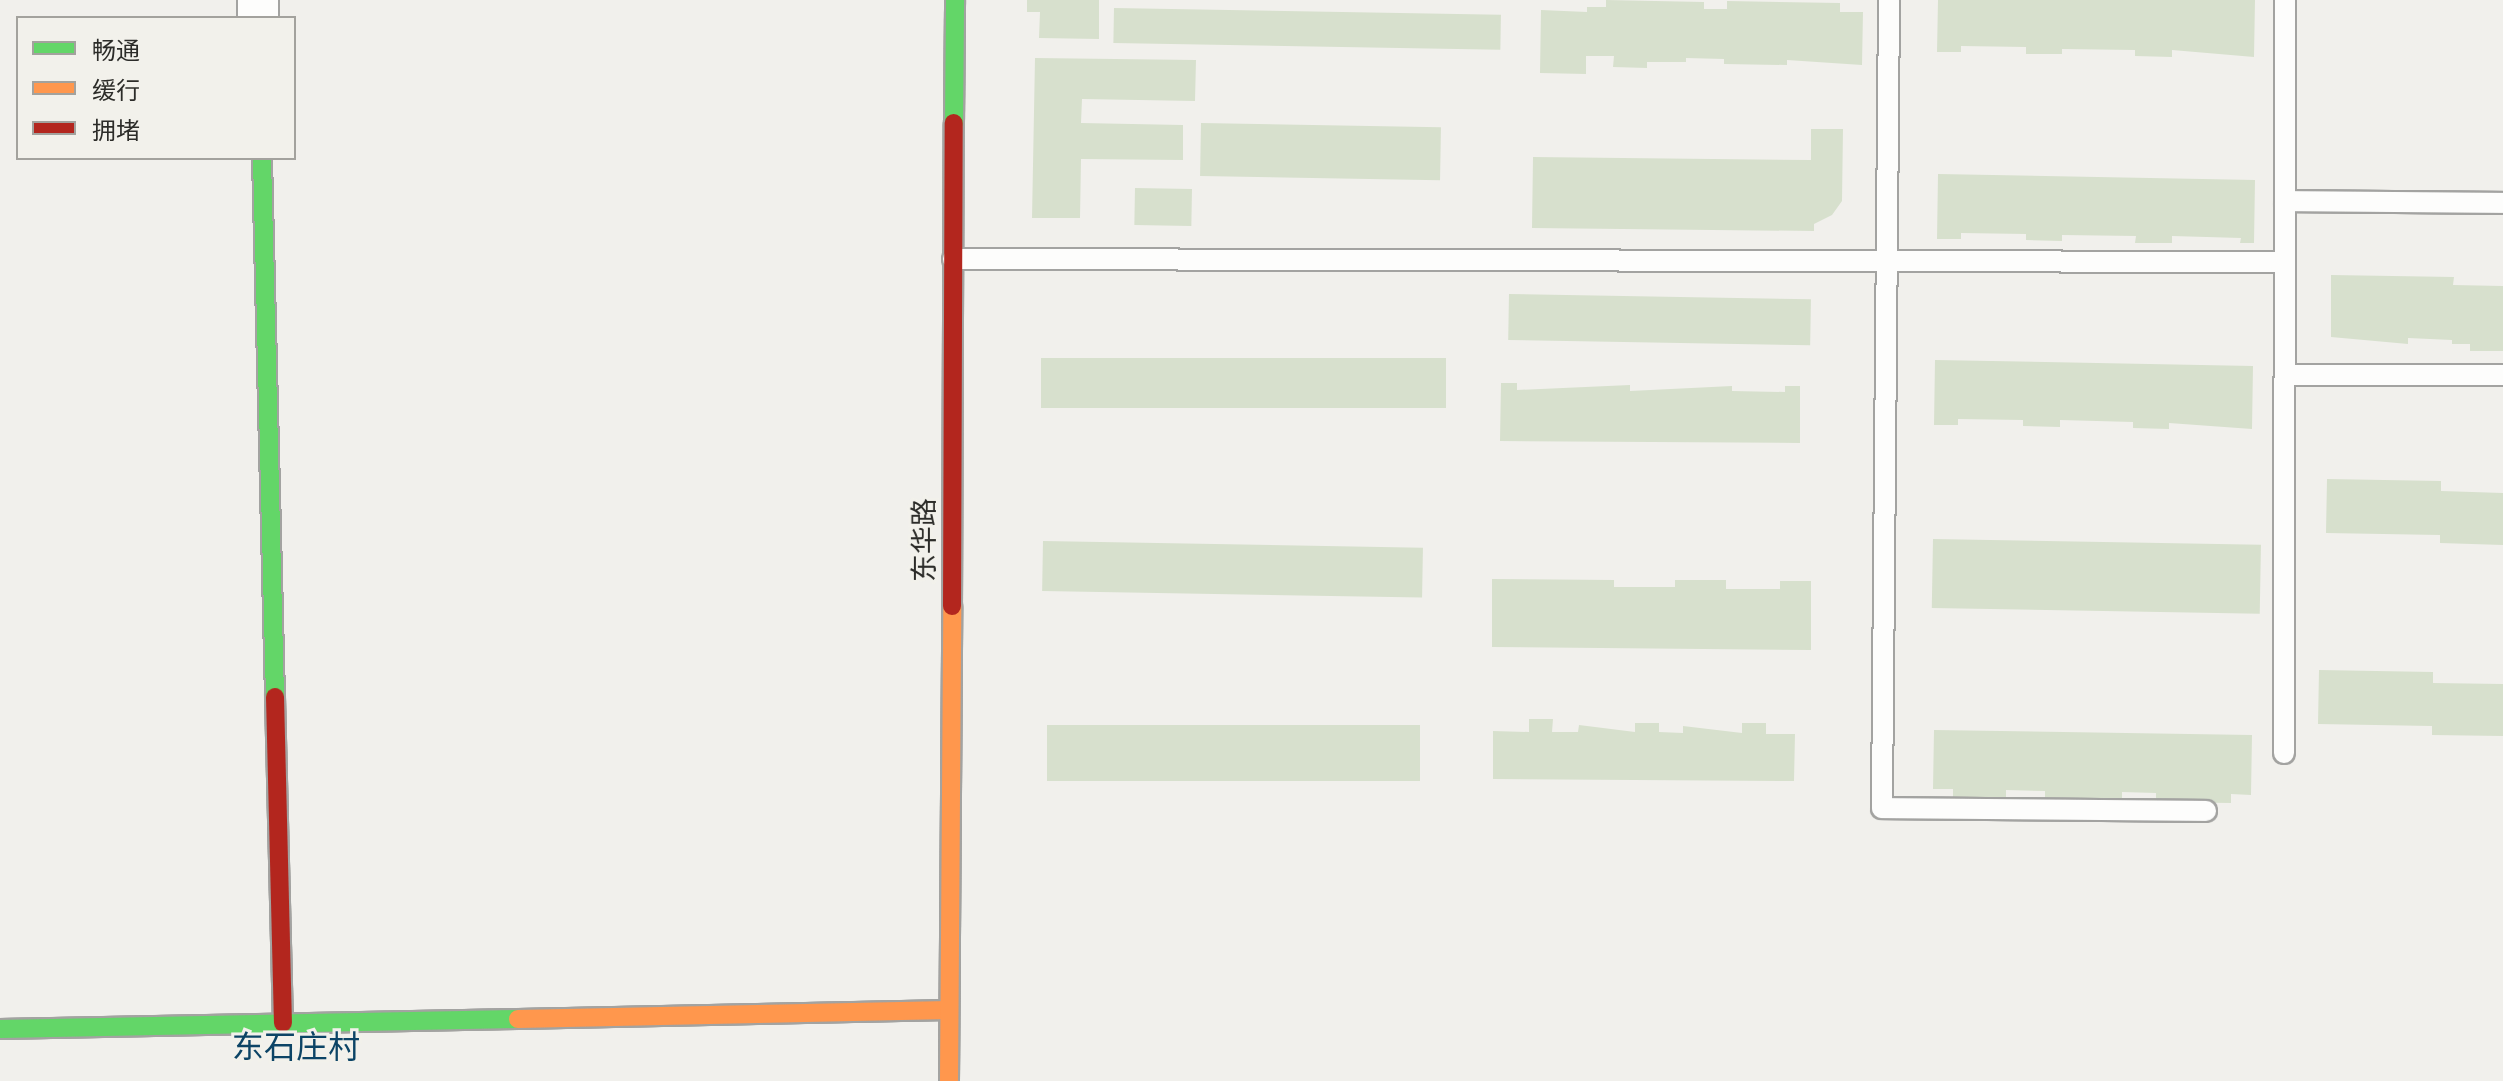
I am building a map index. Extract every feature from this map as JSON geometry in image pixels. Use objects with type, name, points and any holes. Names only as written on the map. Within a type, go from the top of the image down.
[{"type":"street","name":"东华路","points":[[949,1081],[955,0]]},
{"type":"street","points":[[262,160],[283,1023]]},
{"type":"street","points":[[0,1029],[949,1010]]},
{"type":"lane","points":[[1889,0],[1882,808],[2206,811]]},
{"type":"lane","points":[[2284,753],[2285,0]]},
{"type":"lane","points":[[2285,201],[2503,203]]},
{"type":"lane","points":[[953,259],[2285,262]]},
{"type":"lane","points":[[2285,375],[2503,375]]},
{"type":"building","points":[[1027,0],[1099,0],[1099,39],[1039,38],[1040,12],[1027,12]]},
{"type":"building","points":[[1606,0],[1704,2],[1704,9],[1727,9],[1727,1],[1840,3],[1840,12],[1863,12],[1862,65],[1787,60],[1787,65],[1724,64],[1724,59],[1686,58],[1686,62],[1647,62],[1647,68],[1613,67],[1614,56],[1586,56],[1586,74],[1540,73],[1541,10],[1587,12],[1587,7],[1606,7]]},
{"type":"building","points":[[1938,0],[2255,0],[2254,57],[2172,50],[2172,57],[2135,56],[2135,50],[2062,49],[2062,54],[2026,54],[2026,47],[1961,46],[1961,52],[1937,52]]},
{"type":"building","points":[[1114,8],[1501,15],[1500,50],[1113,43]]},
{"type":"building","points":[[1035,58],[1196,60],[1195,101],[1082,99],[1081,123],[1183,125],[1183,160],[1081,159],[1080,218],[1032,218]]},
{"type":"building","points":[[1201,123],[1441,127],[1440,180],[1200,176]]},
{"type":"building","points":[[1811,129],[1843,129],[1842,201],[1832,215],[1814,224],[1814,231],[1532,228],[1533,157],[1811,160]]},
{"type":"building","points":[[1938,174],[2255,180],[2254,243],[2240,243],[2241,238],[2172,236],[2172,243],[2135,243],[2136,236],[2062,235],[2062,241],[2026,240],[2026,234],[1961,233],[1961,239],[1937,239]]},
{"type":"building","points":[[1135,188],[1192,189],[1191,226],[1134,225]]},
{"type":"building","points":[[2331,275],[2454,277],[2453,285],[2503,286],[2503,351],[2470,351],[2470,344],[2452,344],[2452,340],[2408,338],[2408,344],[2331,337]]},
{"type":"building","points":[[1509,294],[1811,299],[1810,345],[1508,340]]},
{"type":"building","points":[[1041,358],[1446,358],[1446,408],[1041,408]]},
{"type":"building","points":[[1935,360],[2253,366],[2252,429],[2169,423],[2169,429],[2133,428],[2133,422],[2060,420],[2060,427],[2023,426],[2023,420],[1958,419],[1958,425],[1934,425]]},
{"type":"building","points":[[1501,383],[1517,383],[1517,390],[1630,385],[1630,391],[1732,386],[1732,391],[1785,392],[1785,386],[1800,386],[1800,443],[1500,441]]},
{"type":"building","points":[[2327,479],[2441,481],[2441,491],[2503,493],[2503,545],[2440,543],[2440,535],[2326,533]]},
{"type":"building","points":[[1933,539],[2261,545],[2260,614],[1932,608]]},
{"type":"building","points":[[1043,541],[1423,548],[1422,598],[1042,591]]},
{"type":"building","points":[[1492,579],[1614,580],[1614,587],[1675,587],[1675,580],[1726,580],[1726,589],[1780,589],[1780,581],[1811,581],[1811,650],[1492,647]]},
{"type":"building","points":[[2319,670],[2433,672],[2433,683],[2503,684],[2503,736],[2432,735],[2432,726],[2318,724]]},
{"type":"building","points":[[1529,719],[1553,719],[1552,732],[1578,732],[1579,725],[1635,732],[1635,723],[1659,723],[1659,732],[1683,733],[1683,726],[1742,733],[1742,723],[1766,723],[1766,734],[1795,734],[1794,781],[1493,779],[1493,731],[1529,732]]},
{"type":"building","points":[[1047,725],[1420,725],[1420,781],[1047,781]]},
{"type":"building","points":[[1934,730],[2252,735],[2251,795],[2231,794],[2231,803],[2156,802],[2156,793],[2122,792],[2122,800],[2045,799],[2045,791],[2006,790],[2006,800],[1953,798],[1953,789],[1933,789]]},
{"type":"traffic: fast","points":[[954,123],[955,0]]},
{"type":"traffic: fast","points":[[262,160],[275,697]]},
{"type":"traffic: fast","points":[[0,1029],[518,1019]]},
{"type":"traffic: slow","points":[[949,1081],[952,606]]},
{"type":"traffic: slow","points":[[518,1019],[949,1010]]},
{"type":"traffic: jam","points":[[952,606],[954,123]]},
{"type":"traffic: jam","points":[[275,697],[283,1023]]},
{"type":"district","name":"东石庄村","points":[[296,1047]]}]
